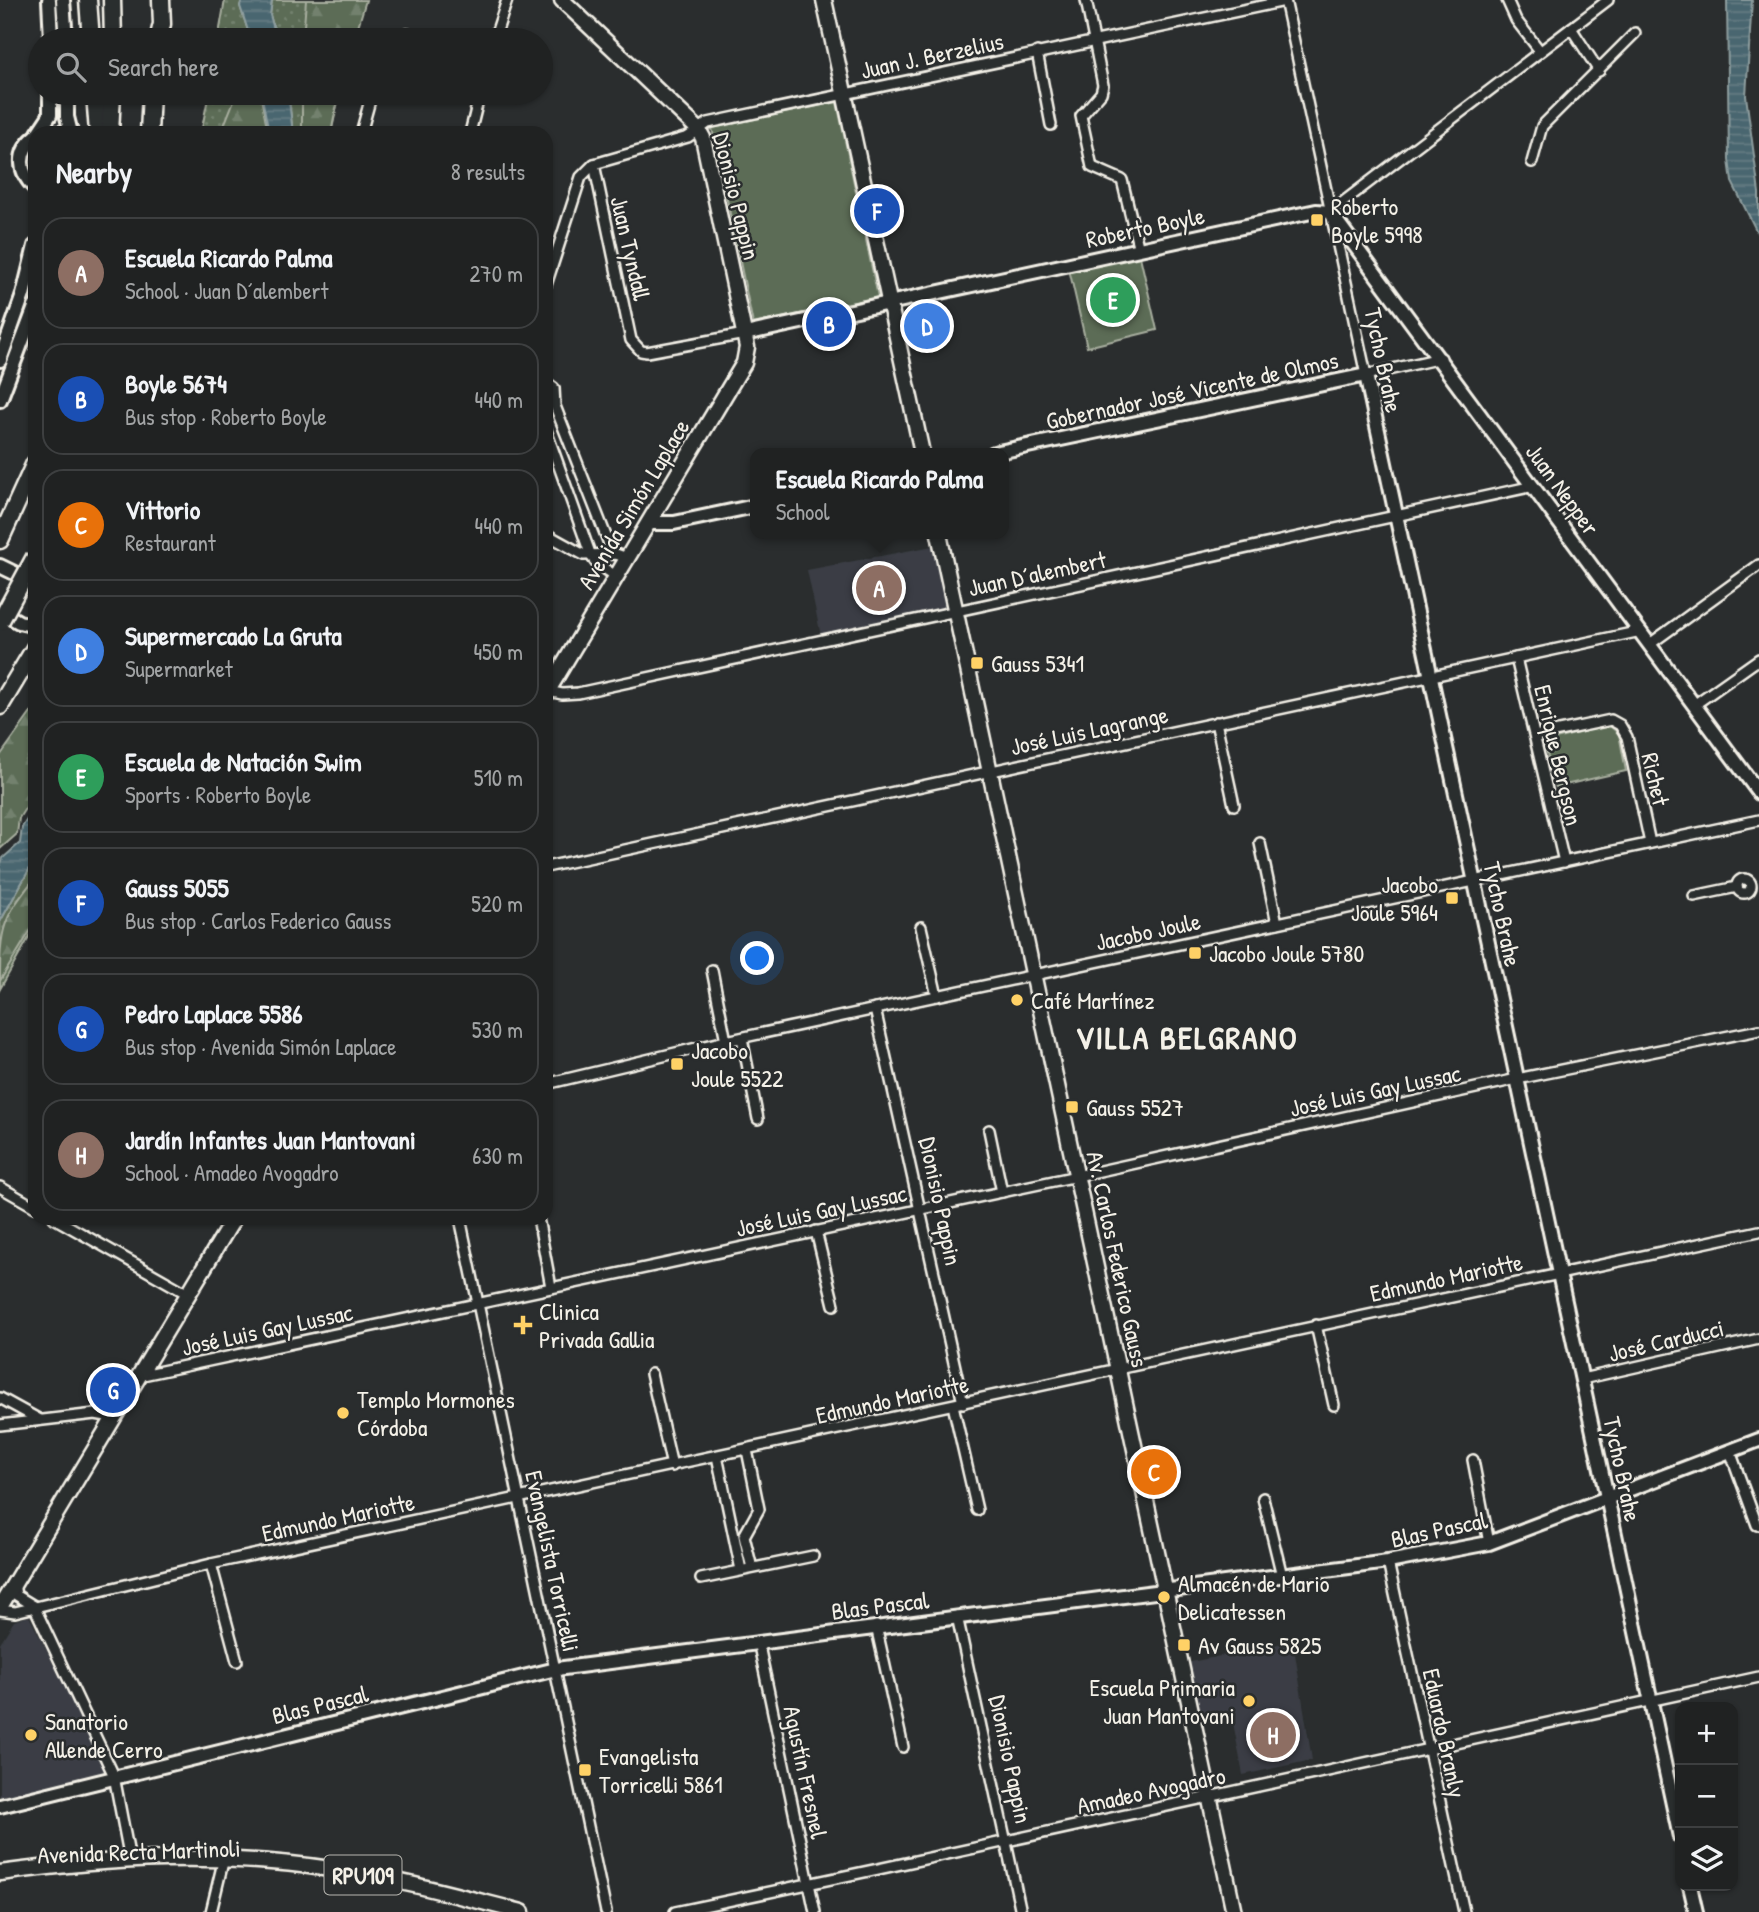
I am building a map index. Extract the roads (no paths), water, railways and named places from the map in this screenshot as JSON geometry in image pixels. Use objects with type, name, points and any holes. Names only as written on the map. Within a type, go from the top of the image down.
[{"type":"highway","points":[[88,0],[90,28]]},
{"type":"highway","points":[[112,0],[113,28]]},
{"type":"highway","points":[[150,0],[151,28]]},
{"type":"highway","points":[[160,0],[161,28]]},
{"type":"highway","points":[[96,105],[97,126]]},
{"type":"highway","points":[[110,126],[111,105]]},
{"type":"highway","points":[[150,126],[151,105]]},
{"type":"highway","points":[[0,540],[28,478]]},
{"type":"highway","points":[[0,622],[28,570]]},
{"type":"highway","points":[[0,706],[28,660]]},
{"type":"main road","points":[[49,0],[50,28]]},
{"type":"main road","points":[[63,0],[65,28]]},
{"type":"main road","name":"Dionisio Pappin","points":[[562,0],[698,129],[708,153],[745,334]]},
{"type":"main road","points":[[824,0],[921,448]]},
{"type":"main road","points":[[43,126],[50,115],[50,105]]},
{"type":"main road","points":[[67,105],[69,126]]},
{"type":"main road","points":[[28,147],[22,155],[21,167],[28,181]]},
{"type":"main road","name":"Roberto Boyle","points":[[745,334],[1316,211],[1330,212]]},
{"type":"main road","name":"Juan Nepper","points":[[1330,212],[1441,358],[1759,793]]},
{"type":"main road","points":[[0,360],[28,275]]},
{"type":"main road","points":[[0,400],[28,326]]},
{"type":"main road","name":"Avenida Simón Laplace","points":[[553,682],[616,576],[620,556],[648,523],[744,363],[747,347],[745,334]]},
{"type":"main road","name":"Gobernador José Vicente de Olmos","points":[[1009,450],[1366,374]]},
{"type":"main road","name":"Tycho Brahe","points":[[1366,374],[1678,1828]]},
{"type":"main road","points":[[648,523],[674,523],[750,507]]},
{"type":"main road","name":"Av. Carlos Federico Gauss","points":[[940,539],[1234,1912]]},
{"type":"main road","points":[[0,566],[28,580]]},
{"type":"main road","points":[[0,611],[28,624]]},
{"type":"main road","points":[[0,1608],[229,1225]]},
{"type":"main road","name":"Blas Pascal","points":[[0,1806],[556,1669],[758,1640],[1388,1562],[1489,1543],[1759,1440]]},
{"type":"main road","name":"Avenida Recta Martinoli","points":[[0,1873],[130,1860],[224,1863],[354,1873],[522,1912]]},
{"type":"main road","name":"Avenida Recta Martinoli","points":[[0,1882],[224,1863],[329,1877],[486,1912]]},
{"type":"main road","points":[[1691,1891],[1696,1912]]},
{"type":"street","points":[[498,28],[507,0]]},
{"type":"street","points":[[1086,0],[1103,85],[1101,93],[1081,116],[1092,167],[1095,171],[1118,177],[1125,187],[1139,250]]},
{"type":"street","name":"Juan J. Berzelius","points":[[594,164],[688,137],[708,123],[1285,0]]},
{"type":"street","name":"Tycho Brahe","points":[[1285,0],[1366,374]]},
{"type":"street","points":[[1507,0],[1516,20],[1540,51]]},
{"type":"street","points":[[1330,212],[1608,0]]},
{"type":"street","points":[[1571,28],[1599,71]]},
{"type":"street","points":[[1532,162],[1542,126],[1635,33]]},
{"type":"street","points":[[1037,52],[1051,125]]},
{"type":"street","points":[[363,126],[369,105]]},
{"type":"street","points":[[472,126],[477,105]]},
{"type":"street","points":[[553,263],[583,173],[594,164]]},
{"type":"street","name":"Juan Tyndall","points":[[594,164],[631,340]]},
{"type":"street","points":[[577,188],[587,181],[598,190]]},
{"type":"street","name":"Roberto Boyle","points":[[631,340],[641,351],[646,352],[745,334]]},
{"type":"street","name":"Gobernador José Vicente de Olmos","points":[[1366,374],[1441,358]]},
{"type":"street","points":[[553,387],[555,405],[620,556],[591,556],[553,537]]},
{"type":"street","points":[[553,449],[591,556],[597,564],[616,576]]},
{"type":"street","name":"Juan D´alembert","points":[[553,693],[579,693],[1534,486]]},
{"type":"street","points":[[1650,644],[1759,565]]},
{"type":"street","name":"José Luis Lagrange","points":[[553,865],[1640,631]]},
{"type":"street","name":"Enrique Bergson","points":[[1516,658],[1564,862]]},
{"type":"street","points":[[1695,705],[1759,659]]},
{"type":"street","name":"Richet","points":[[1535,736],[1611,720],[1620,725],[1627,737],[1650,843]]},
{"type":"street","points":[[1216,722],[1234,806]]},
{"type":"street","name":"Jacobo Joule","points":[[553,1082],[726,1041],[1759,820]]},
{"type":"street","points":[[1259,843],[1277,923]]},
{"type":"street","points":[[1694,896],[1737,887],[1739,881],[1744,879],[1755,884]]},
{"type":"street","points":[[921,927],[937,996]]},
{"type":"street","points":[[712,970],[726,1041]]},
{"type":"street","name":"Dionisio Pappin","points":[[876,1009],[920,1209],[977,1510]]},
{"type":"street","name":"José Luis Gay Lussac","points":[[138,1376],[1077,1176],[1517,1079],[1759,1030]]},
{"type":"street","points":[[742,1038],[758,1119]]},
{"type":"street","points":[[989,1130],[1002,1192]]},
{"type":"street","points":[[0,1187],[28,1203]]},
{"type":"street","points":[[66,1225],[188,1294]]},
{"type":"street","name":"Evangelista Torricelli","points":[[461,1225],[607,1912]]},
{"type":"street","points":[[539,1225],[551,1287]]},
{"type":"street","points":[[816,1231],[834,1305]]},
{"type":"street","name":"Edmundo Mariotte","points":[[0,1608],[15,1612],[211,1564],[1759,1231]]},
{"type":"street","points":[[1316,1325],[1334,1405]]},
{"type":"street","name":"José Carducci","points":[[1582,1379],[1759,1339]]},
{"type":"street","points":[[651,1374],[672,1466]]},
{"type":"street","points":[[0,1398],[40,1420]]},
{"type":"street","points":[[0,1425],[95,1414],[113,1417]]},
{"type":"street","points":[[741,1570],[739,1537],[759,1509],[747,1450]]},
{"type":"street","points":[[1730,1451],[1757,1525]]},
{"type":"street","points":[[717,1456],[739,1537],[752,1568]]},
{"type":"street","points":[[1473,1460],[1489,1543]]},
{"type":"street","points":[[1263,1498],[1282,1576]]},
{"type":"street","points":[[701,1578],[813,1556]]},
{"type":"street","name":"Eduardo Branly","points":[[1388,1562],[1464,1912]]},
{"type":"street","points":[[211,1564],[237,1661]]},
{"type":"street","points":[[15,1583],[16,1595],[34,1606],[114,1776],[130,1860]]},
{"type":"street","name":"Dionisio Pappin","points":[[957,1616],[1021,1912]]},
{"type":"street","points":[[876,1626],[903,1747]]},
{"type":"street","name":"Agustín Fresnel","points":[[758,1640],[815,1912]]},
{"type":"street","name":"Amadeo Avogadro","points":[[675,1912],[1210,1797],[1428,1746],[1759,1677]]},
{"type":"street","points":[[211,1912],[224,1863]]},
{"type":"water","points":[[242,0],[272,0],[270,15],[274,28],[247,28],[240,6]]},
{"type":"water","points":[[1727,0],[1752,0],[1746,96],[1759,193],[1759,236],[1732,182],[1729,160]]},
{"type":"water","points":[[263,105],[290,105],[292,126],[268,126]]},
{"type":"water","points":[[28,818],[28,872],[0,922],[0,866],[3,858],[20,843],[22,827]]},
{"type":"place","name":"Gauss 5055","points":[[877,211]]},
{"type":"place","name":"Roberto Boyle 5998","points":[[1317,220]]},
{"type":"place","name":"Escuela de Natación Swim","points":[[1113,300]]},
{"type":"place","name":"Boyle 5674","points":[[829,324]]},
{"type":"place","name":"Supermercado La Gruta","points":[[927,326]]},
{"type":"place","name":"Escuela Ricardo Palma","points":[[879,588]]},
{"type":"place","name":"Gauss 5341","points":[[977,663]]},
{"type":"place","name":"Jacobo Joule 5964","points":[[1452,898]]},
{"type":"place","name":"Jacobo Joule 5780","points":[[1195,953]]},
{"type":"place","name":"Café Martínez","points":[[1017,1000]]},
{"type":"place","name":"Jacobo Joule 5522","points":[[677,1064]]},
{"type":"place","name":"Gauss 5527","points":[[1072,1107]]},
{"type":"place","name":"Clinica Privada Gallia","points":[[523,1325]]},
{"type":"place","name":"Pedro Laplace 5586","points":[[113,1390]]},
{"type":"place","name":"Templo Mormones Córdoba","points":[[343,1413]]},
{"type":"place","name":"Vittorio","points":[[1154,1472]]},
{"type":"place","name":"Almacén de Mario Delicatessen","points":[[1164,1597]]},
{"type":"place","name":"Av Gauss 5825","points":[[1184,1645]]},
{"type":"place","name":"Escuela Primaria Juan Mantovani","points":[[1249,1701]]},
{"type":"place","name":"Sanatorio Allende Cerro","points":[[31,1735]]},
{"type":"place","name":"Jardín Infantes Juan Mantovani","points":[[1273,1735]]},
{"type":"place","name":"Evangelista Torricelli 5861","points":[[585,1770]]},
{"type":"district","name":"VILLA BELGRANO","points":[[1187,1037]]}]
